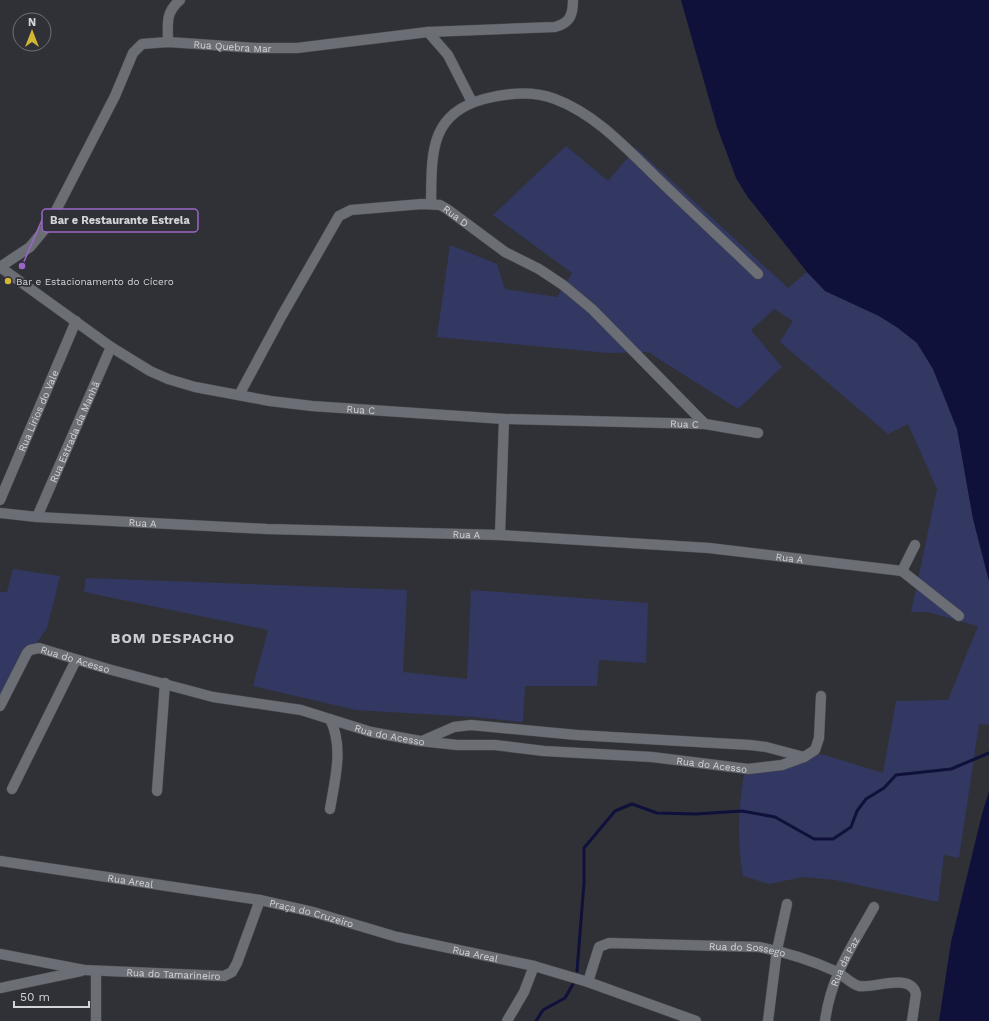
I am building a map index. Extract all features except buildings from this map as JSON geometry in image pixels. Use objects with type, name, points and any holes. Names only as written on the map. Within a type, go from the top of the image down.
[{"type":"street","points":[[168,42],[168,16],[170,10],[180,0]]},
{"type":"street","name":"Rua Quebra Mar","points":[[0,267],[30,247],[49,224],[116,96],[135,49],[147,43],[168,42],[256,48],[297,48],[428,32],[555,27],[566,23],[570,19],[573,0]]},
{"type":"street","points":[[428,32],[448,55],[472,102]]},
{"type":"street","points":[[431,204],[432,164],[436,136],[448,120],[472,102],[496,96],[522,93],[555,99],[574,108],[613,136],[758,274]]},
{"type":"street","name":"Rua D","points":[[239,396],[281,317],[339,216],[351,210],[431,204],[440,205],[447,209],[505,252],[539,269],[563,285],[592,309],[705,424]]},
{"type":"street","name":"Rua C","points":[[0,267],[111,347],[150,371],[168,379],[239,396],[312,406],[504,419],[705,424],[758,433]]},
{"type":"street","name":"Rua Lirios do Vale","points":[[0,500],[76,321]]},
{"type":"street","name":"Rua Estrada da Manhã","points":[[37,517],[111,347]]},
{"type":"street","points":[[500,535],[504,419]]},
{"type":"street","name":"Rua A","points":[[0,513],[37,517],[267,529],[500,535],[709,548],[902,571]]},
{"type":"street","points":[[915,545],[902,571],[959,616]]},
{"type":"street","name":"Rua do Acesso","points":[[0,706],[30,650],[39,648],[76,660],[213,697],[289,708],[371,732],[420,741],[457,745],[495,745],[544,751],[652,757],[748,769],[782,765],[811,753],[817,746],[819,738],[821,696]]},
{"type":"street","points":[[12,789],[76,660]]},
{"type":"street","points":[[157,791],[165,684]]},
{"type":"street","points":[[330,719],[338,738],[338,749],[330,809]]},
{"type":"street","points":[[420,741],[454,727],[465,725],[590,736],[750,745],[766,747],[804,757]]},
{"type":"street","points":[[589,754],[590,736]]},
{"type":"street","name":"Rua Areal","points":[[0,860],[260,900]]},
{"type":"street","name":"Praça do Cruzeiro","points":[[260,900],[313,912],[362,927]]},
{"type":"street","name":"Rua do Tamarineiro","points":[[0,954],[84,970],[220,976],[228,975],[237,963],[260,900]]},
{"type":"street","points":[[768,1021],[777,950],[787,904]]},
{"type":"street","name":"Rua da Paz","points":[[825,1021],[830,994],[838,972],[874,907]]},
{"type":"street","name":"Rua Areal","points":[[362,927],[397,937],[534,966],[588,982],[696,1021]]},
{"type":"street","name":"Rua do Sossego","points":[[588,982],[597,951],[602,945],[609,943],[736,945],[777,950],[838,972],[845,979],[860,986],[902,983],[914,990],[915,999],[912,1021]]},
{"type":"street","points":[[507,1021],[524,992],[534,966]]},
{"type":"street","name":"Rua do Tamarineiro","points":[[0,988],[84,970]]},
{"type":"street","points":[[96,971],[96,1021]]},
{"type":"shaded area","points":[[681,0],[989,0],[989,581],[973,519],[957,429],[933,369],[917,343],[898,328],[879,316],[825,291],[807,272],[747,196],[736,178],[717,127]]},
{"type":"shaded area","points":[[566,146],[608,181],[636,148],[788,288],[807,272],[825,291],[879,316],[898,328],[917,343],[933,369],[957,429],[973,519],[989,581],[989,725],[979,724],[959,858],[944,855],[938,902],[835,880],[803,877],[769,884],[743,876],[739,837],[739,813],[744,775],[786,769],[821,754],[883,773],[896,701],[948,700],[978,626],[928,612],[911,612],[937,489],[908,424],[888,434],[780,342],[793,321],[774,309],[751,330],[782,367],[738,409],[648,352],[609,353],[437,337],[450,245],[497,264],[505,289],[557,297],[572,273],[493,215]]},
{"type":"shaded area","points":[[13,569],[60,576],[47,628],[36,644],[0,711],[0,592],[7,592]]},
{"type":"shaded area","points":[[86,578],[407,590],[403,672],[467,679],[471,590],[648,603],[646,663],[599,660],[597,686],[525,686],[523,722],[475,717],[356,710],[253,686],[268,630],[84,592]]},
{"type":"shaded area","points":[[989,791],[989,1021],[939,1021],[951,942]]},
{"type":"waterway","points":[[577,971],[584,883],[584,848],[615,811],[632,804],[657,813],[696,814],[742,811],[775,817],[814,839],[833,839],[851,827],[857,811],[866,799],[884,788],[896,775],[951,769],[989,753]]},
{"type":"waterway","points":[[536,1021],[543,1010],[565,998],[573,984]]},
{"type":"place","name":"Bar e Restaurante Estrela","points":[[22,266]]},
{"type":"place","name":"Bar e Estacionamento do Cícero","points":[[8,281]]},
{"type":"district","name":"BOM DESPACHO","points":[[173,638]]}]
